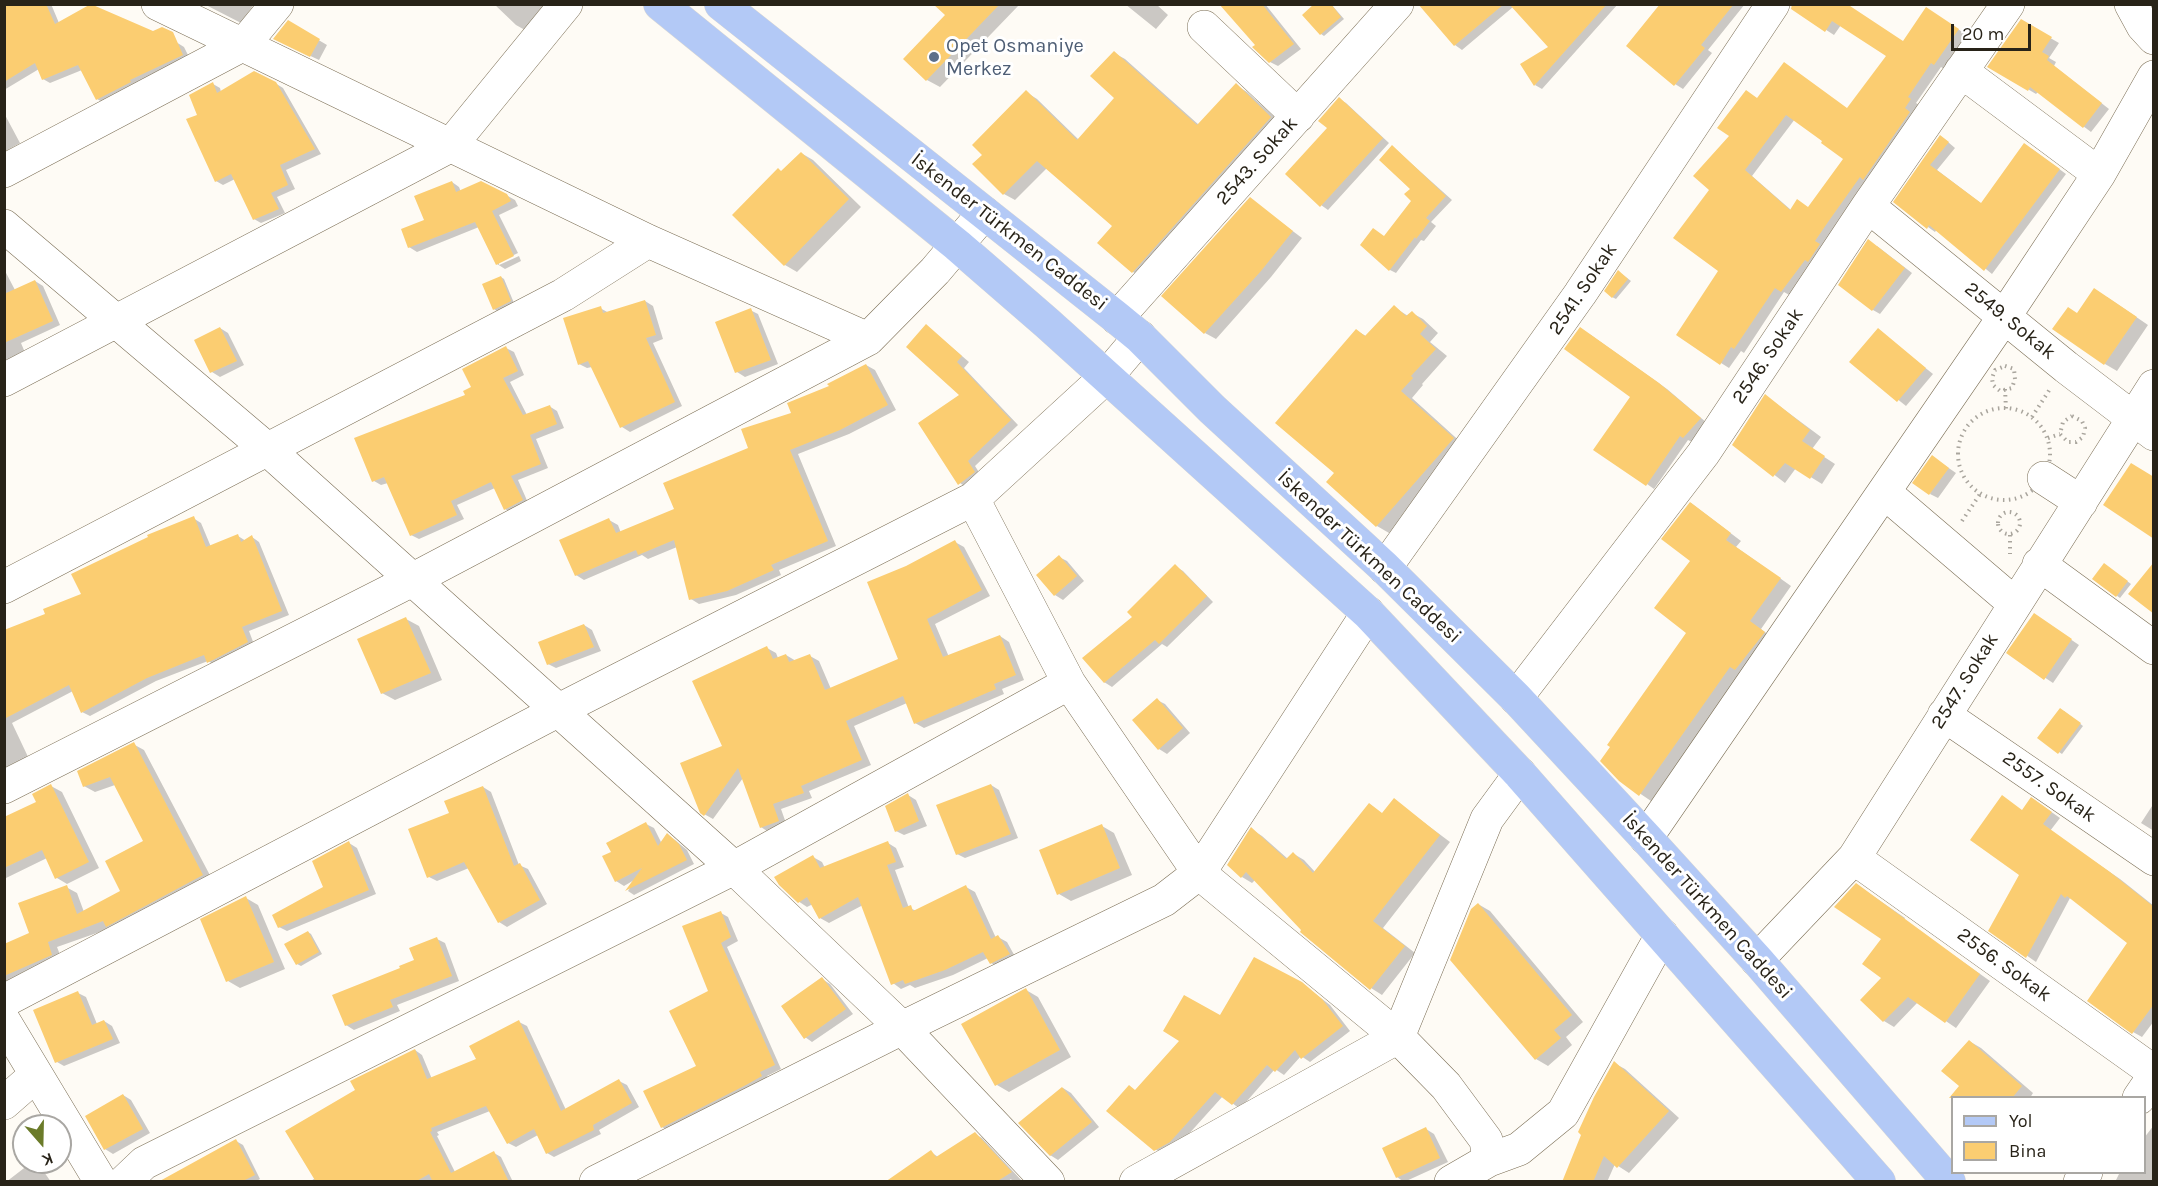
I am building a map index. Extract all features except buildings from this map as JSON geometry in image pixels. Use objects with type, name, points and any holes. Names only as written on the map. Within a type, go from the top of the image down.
[{"type":"main road","name":"İskender Türkmen Caddesi","points":[[660,4],[957,245],[1107,376],[1368,613],[1520,774],[1879,1182]]},
{"type":"main road","name":"İskender Türkmen Caddesi","points":[[721,4],[1129,328],[1212,409],[1385,568],[1516,698],[1646,838],[1757,960],[1949,1182]]},
{"type":"street","points":[[158,4],[648,241],[868,339]]},
{"type":"street","points":[[4,171],[244,44],[277,4]]},
{"type":"street","points":[[4,380],[450,146],[566,4]]},
{"type":"street","name":"2543. Sokak","points":[[4,1001],[559,710],[973,499],[1107,376],[1129,328],[1299,116],[1397,4]]},
{"type":"street","name":"2541. Sokak","points":[[1385,568],[1580,294],[1773,4]]},
{"type":"street","name":"2546. Sokak","points":[[1516,698],[1704,453],[1868,206],[2008,4]]},
{"type":"street","points":[[2132,4],[2143,26],[2154,38]]},
{"type":"street","points":[[1204,27],[1299,116]]},
{"type":"street","points":[[1961,71],[2099,174]]},
{"type":"street","points":[[1646,838],[2004,317],[2099,174],[2154,77]]},
{"type":"street","name":"2549. Sokak","points":[[1868,206],[2142,426]]},
{"type":"street","points":[[4,787],[412,580],[868,339],[934,271],[984,213]]},
{"type":"street","points":[[4,226],[267,449],[734,868],[902,1028],[1048,1182]]},
{"type":"street","points":[[4,587],[563,295],[648,241]]},
{"type":"street","name":"2547. Sokak","points":[[1757,960],[1854,858],[2039,564],[2081,502],[2142,426],[2154,386]]},
{"type":"street","points":[[2044,478],[2081,502]]},
{"type":"street","points":[[1884,492],[2014,603]]},
{"type":"street","points":[[973,499],[1068,683],[1198,873],[1398,1037],[1446,1086],[1480,1131],[1486,1140],[1489,1160]]},
{"type":"street","points":[[2039,564],[2154,648]]},
{"type":"street","points":[[596,1182],[902,1028],[1164,900],[1198,873],[1368,613]]},
{"type":"street","points":[[124,1182],[144,1162],[734,868],[1068,683]]},
{"type":"street","name":"2557. Sokak","points":[[1944,715],[2154,859]]},
{"type":"street","points":[[1136,1182],[1398,1037],[1487,819],[1520,774]]},
{"type":"street","name":"2556. Sokak","points":[[1854,858],[2154,1072]]},
{"type":"street","points":[[1451,1182],[1489,1160],[1519,1149],[1563,1113],[1662,935]]},
{"type":"street","points":[[4,1021],[101,1182]]},
{"type":"street","points":[[4,1103],[36,1076]]},
{"type":"street","points":[[2140,1096],[2154,1077]]},
{"type":"path","points":[[2005,366],[2014,369],[2015,379],[2012,388],[2005,389],[2000,391],[1993,385],[1992,378],[1995,370],[2005,366]]},
{"type":"path","points":[[2005,389],[2006,409]]},
{"type":"path","points":[[1994,409],[2017,410],[2032,417],[2048,438],[2051,454],[2044,478],[2035,490],[2027,495],[1998,500],[1980,494],[1969,485],[1961,471],[1957,457],[1959,441],[1966,427],[1979,415],[1994,409]]},
{"type":"path","points":[[2072,416],[2082,421],[2085,428],[2083,437],[2076,442],[2068,442],[2060,434],[2063,422],[2072,416]]},
{"type":"path","points":[[2048,438],[2060,434]]},
{"type":"path","points":[[1962,521],[1980,494]]},
{"type":"path","points":[[2007,500],[2007,512]]},
{"type":"path","points":[[2007,512],[2017,515],[2020,522],[2019,530],[2012,535],[2001,533],[1996,523],[1999,516],[2007,512]]},
{"type":"place","name":"Opet Osmaniye Merkez","points":[[934,57]]}]
